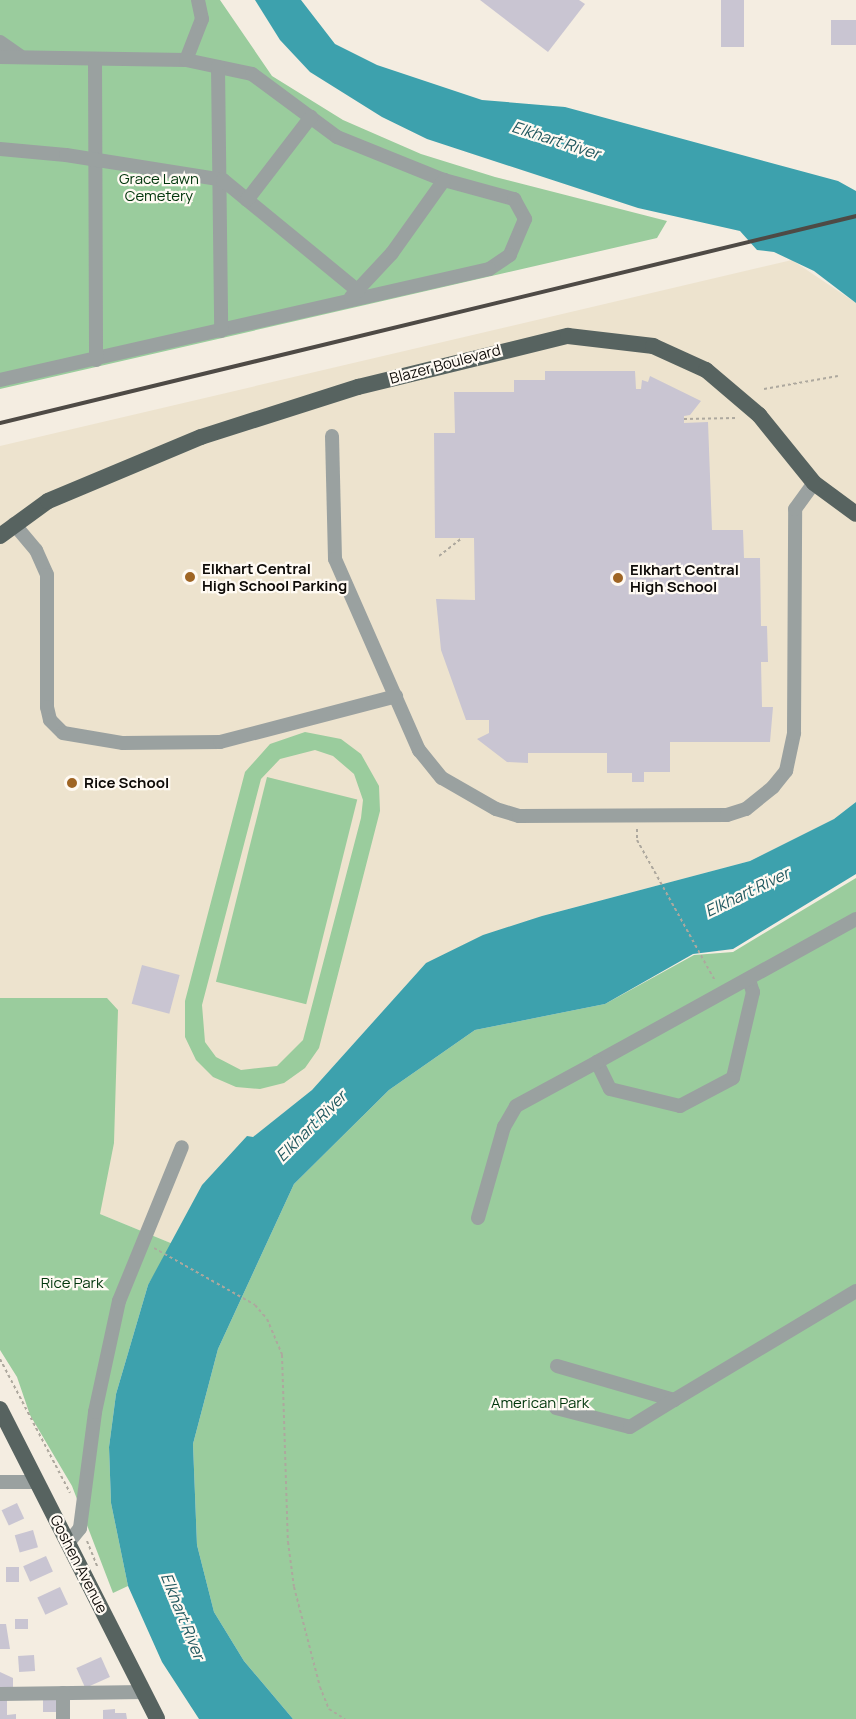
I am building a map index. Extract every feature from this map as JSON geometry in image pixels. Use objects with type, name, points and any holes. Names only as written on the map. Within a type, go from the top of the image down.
[{"type":"main road","name":"Blazer Boulevard","points":[[0,536],[14,524],[101,475],[201,437],[358,387],[568,336],[644,344],[706,370],[759,415],[814,483],[856,514]]},
{"type":"main road","name":"Goshen Avenue","points":[[0,1409],[157,1719]]},
{"type":"street","points":[[186,60],[202,20],[198,0]]},
{"type":"street","points":[[0,42],[25,58]]},
{"type":"street","points":[[0,57],[186,60],[252,74],[337,136],[444,180],[520,203],[525,219],[510,255],[489,269],[0,380]]},
{"type":"street","points":[[95,58],[96,360]]},
{"type":"street","points":[[218,67],[221,331]]},
{"type":"street","points":[[247,200],[312,117]]},
{"type":"street","points":[[0,149],[220,178],[358,291]]},
{"type":"street","points":[[345,302],[358,291],[444,180]]},
{"type":"street","points":[[332,436],[335,559],[429,767],[496,809],[519,816],[727,815],[760,799],[786,771],[794,733],[795,509],[814,483]]},
{"type":"street","points":[[14,524],[36,550],[47,575],[47,707],[50,720],[63,733],[123,743],[220,742],[396,696]]},
{"type":"street","points":[[478,1218],[504,1127],[516,1106],[749,980],[856,919]]},
{"type":"street","points":[[597,1062],[610,1089],[680,1106],[733,1078],[753,992],[749,980]]},
{"type":"street","points":[[68,1543],[80,1528],[95,1412],[119,1301],[182,1147]]},
{"type":"street","points":[[556,1408],[630,1427],[856,1291]]},
{"type":"street","points":[[557,1366],[674,1400]]},
{"type":"street","points":[[0,1482],[37,1482]]},
{"type":"street","points":[[0,1694],[144,1692]]},
{"type":"street","points":[[63,1693],[63,1719]]},
{"type":"path","points":[[764,389],[838,376]]},
{"type":"path","points":[[684,419],[736,418]]},
{"type":"path","points":[[439,556],[462,538]]},
{"type":"path","points":[[638,817],[638,840],[707,967]]},
{"type":"path","points":[[154,1247],[255,1305],[267,1319],[282,1355],[288,1542],[294,1587],[320,1687],[329,1709],[345,1719]]},
{"type":"shaded area","name":"Elkhart Central High School","points":[[792,260],[856,303],[856,802],[834,819],[750,861],[542,916],[426,963],[312,1090],[232,1154],[202,1185],[173,1244],[100,1214],[0,1201],[0,446]]},
{"type":"green space","name":"Grace Lawn Cemetery","points":[[0,0],[220,0],[272,76],[343,120],[421,154],[495,177],[667,221],[657,238],[0,389]]},
{"type":"green space","points":[[305,732],[341,739],[361,754],[379,786],[380,811],[319,1048],[305,1068],[284,1083],[260,1089],[236,1087],[213,1077],[196,1060],[185,1037],[185,1001],[245,772],[270,744]],"holes":[[[315,750],[333,756],[354,774],[363,800],[361,818],[303,1040],[277,1066],[241,1070],[216,1057],[205,1042],[202,1005],[261,779],[280,759]]]},
{"type":"green space","points":[[267,777],[357,799],[306,1004],[216,982]]},
{"type":"green space","name":"American Park","points":[[856,878],[856,1719],[293,1719],[244,1661],[214,1612],[197,1545],[193,1444],[218,1349],[294,1184],[389,1090],[475,1030],[605,1004],[694,955],[733,952]]},
{"type":"green space","name":"Rice Park","points":[[0,998],[107,998],[118,1010],[114,1143],[100,1214],[173,1244],[148,1285],[116,1394],[109,1447],[111,1503],[128,1586],[113,1593],[72,1486],[30,1415],[17,1377],[0,1350]]},
{"type":"water","name":"Elkhart River","points":[[255,0],[301,0],[335,44],[377,65],[482,100],[565,107],[838,181],[856,191],[856,303],[814,271],[774,252],[757,250],[740,231],[638,208],[427,139],[382,117],[310,72],[280,40]]},
{"type":"water","name":"Elkhart River","points":[[856,802],[856,874],[733,949],[693,954],[605,1004],[475,1030],[389,1090],[294,1184],[218,1349],[193,1444],[197,1545],[214,1612],[244,1661],[293,1719],[199,1719],[162,1662],[128,1586],[111,1503],[109,1447],[116,1394],[148,1285],[202,1185],[247,1136],[253,1137],[312,1090],[426,963],[483,935],[542,916],[750,861],[834,819]]},
{"type":"building","points":[[480,0],[579,0],[585,4],[548,52]]},
{"type":"building","points":[[721,0],[744,0],[744,47],[721,47]]},
{"type":"building","points":[[831,20],[856,20],[856,45],[831,45]]},
{"type":"building","name":"Elkhart Central High School","points":[[545,371],[635,371],[636,389],[641,389],[642,380],[648,382],[650,376],[701,401],[690,415],[684,416],[684,423],[708,422],[712,530],[743,530],[744,558],[760,558],[761,626],[767,626],[768,662],[761,662],[762,707],[773,707],[770,742],[670,742],[670,772],[644,772],[644,782],[632,782],[632,773],[607,773],[607,753],[528,753],[528,763],[507,762],[477,739],[489,733],[489,720],[466,720],[441,650],[436,599],[475,600],[474,538],[435,538],[434,433],[455,433],[454,392],[514,392],[514,380],[545,380]]},
{"type":"building","points":[[142,965],[180,975],[169,1014],[132,1004]]},
{"type":"building","points":[[17,1503],[24,1518],[9,1526],[2,1510]]},
{"type":"building","points":[[33,1530],[38,1547],[20,1553],[15,1535]]},
{"type":"building","points":[[46,1556],[53,1572],[30,1582],[23,1566]]},
{"type":"building","points":[[6,1567],[19,1567],[19,1582],[6,1582]]},
{"type":"building","points":[[60,1587],[68,1604],[45,1615],[37,1598]]},
{"type":"building","points":[[15,1619],[28,1619],[28,1629],[15,1629]]},
{"type":"building","points":[[0,1624],[6,1624],[10,1649],[0,1649]]},
{"type":"building","points":[[34,1655],[35,1671],[19,1672],[18,1656]]},
{"type":"building","points":[[101,1657],[110,1677],[85,1688],[76,1668]]},
{"type":"building","points":[[0,1672],[13,1678],[13,1690],[0,1690]]},
{"type":"building","points":[[0,1699],[7,1699],[7,1715],[16,1714],[16,1719],[0,1719]]},
{"type":"building","points":[[43,1700],[56,1700],[56,1712],[43,1712]]},
{"type":"building","points":[[115,1709],[115,1713],[126,1713],[127,1719],[103,1719],[103,1710]]},
{"type":"railway","points":[[0,423],[856,216]]},
{"type":"place","name":"Elkhart Central High School Parking","points":[[190,577]]},
{"type":"place","name":"Elkhart Central High School","points":[[618,578]]},
{"type":"place","name":"Rice School","points":[[72,783]]}]
